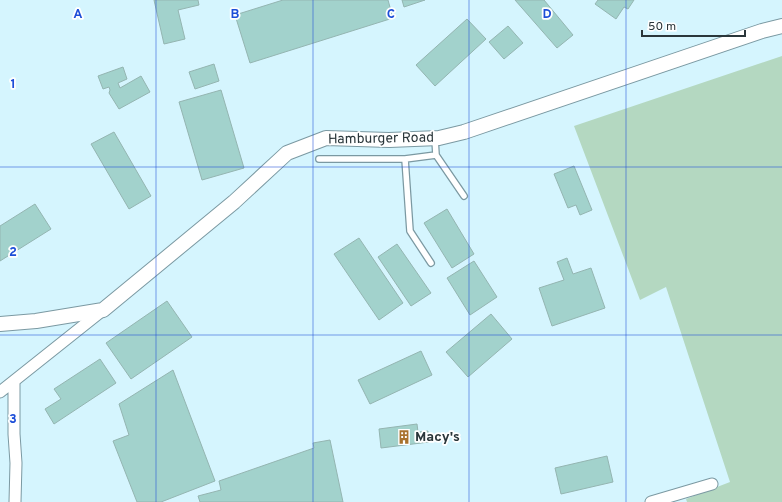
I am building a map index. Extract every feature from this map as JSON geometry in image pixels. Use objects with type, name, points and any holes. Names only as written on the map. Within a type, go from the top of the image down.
[{"type":"street","name":"Hamburger Road","points":[[103,310],[234,202],[287,153],[326,138],[389,140],[435,138],[464,132],[762,31],[782,26]]},
{"type":"street","points":[[0,324],[36,321],[103,310]]},
{"type":"street","points":[[0,392],[103,310]]},
{"type":"street","points":[[14,381],[14,434],[16,463],[15,502]]},
{"type":"street","points":[[651,502],[712,484]]},
{"type":"lane","points":[[435,138],[436,155],[464,196]]},
{"type":"lane","points":[[319,159],[405,159],[436,155]]},
{"type":"lane","points":[[405,159],[410,231],[431,263]]},
{"type":"green space","points":[[782,56],[782,502],[687,502],[686,499],[730,482],[666,287],[640,300],[574,126]]},
{"type":"building","points":[[154,0],[198,0],[199,5],[178,10],[185,39],[164,44]]},
{"type":"building","points":[[283,0],[388,0],[393,18],[250,63],[235,15]]},
{"type":"building","points":[[402,0],[425,0],[404,7]]},
{"type":"building","points":[[515,0],[544,0],[573,35],[557,48]]},
{"type":"building","points":[[598,0],[634,0],[628,9],[624,7],[616,19],[595,4]]},
{"type":"building","points":[[467,19],[486,39],[435,86],[416,65]]},
{"type":"building","points":[[508,26],[523,43],[504,59],[489,42]]},
{"type":"building","points":[[214,64],[219,81],[195,89],[189,72]]},
{"type":"building","points":[[123,67],[127,79],[118,83],[120,88],[141,76],[150,92],[119,109],[109,93],[109,87],[103,89],[98,76]]},
{"type":"building","points":[[221,90],[244,168],[202,180],[179,102]]},
{"type":"building","points":[[114,132],[151,196],[129,209],[91,144]]},
{"type":"building","points":[[574,166],[592,210],[580,215],[576,205],[568,208],[554,174]]},
{"type":"building","points":[[35,204],[51,229],[0,261],[0,226]]},
{"type":"building","points":[[447,209],[474,254],[452,268],[424,223]]},
{"type":"building","points":[[359,238],[403,303],[379,320],[334,254]]},
{"type":"building","points":[[397,244],[431,293],[411,306],[378,257]]},
{"type":"building","points":[[567,258],[573,274],[591,268],[605,308],[552,326],[539,288],[564,280],[557,262]]},
{"type":"building","points":[[474,261],[497,297],[470,315],[447,278]]},
{"type":"building","points":[[167,301],[192,337],[131,379],[106,343]]},
{"type":"building","points":[[491,314],[512,339],[468,377],[446,352]]},
{"type":"building","points":[[421,351],[432,375],[370,404],[358,380]]},
{"type":"building","points":[[100,359],[116,383],[54,424],[45,409],[61,399],[54,389]]},
{"type":"building","points":[[173,370],[215,481],[161,502],[137,502],[113,441],[129,435],[119,404]]},
{"type":"building","name":"Macy's","points":[[417,424],[418,432],[428,431],[429,442],[381,448],[379,429]]},
{"type":"building","points":[[330,440],[343,502],[200,502],[198,496],[221,490],[219,481],[314,448],[313,443]]},
{"type":"building","points":[[607,456],[613,482],[561,494],[555,468]]},
{"type":"place","name":"Macy's","points":[[404,437]]}]
